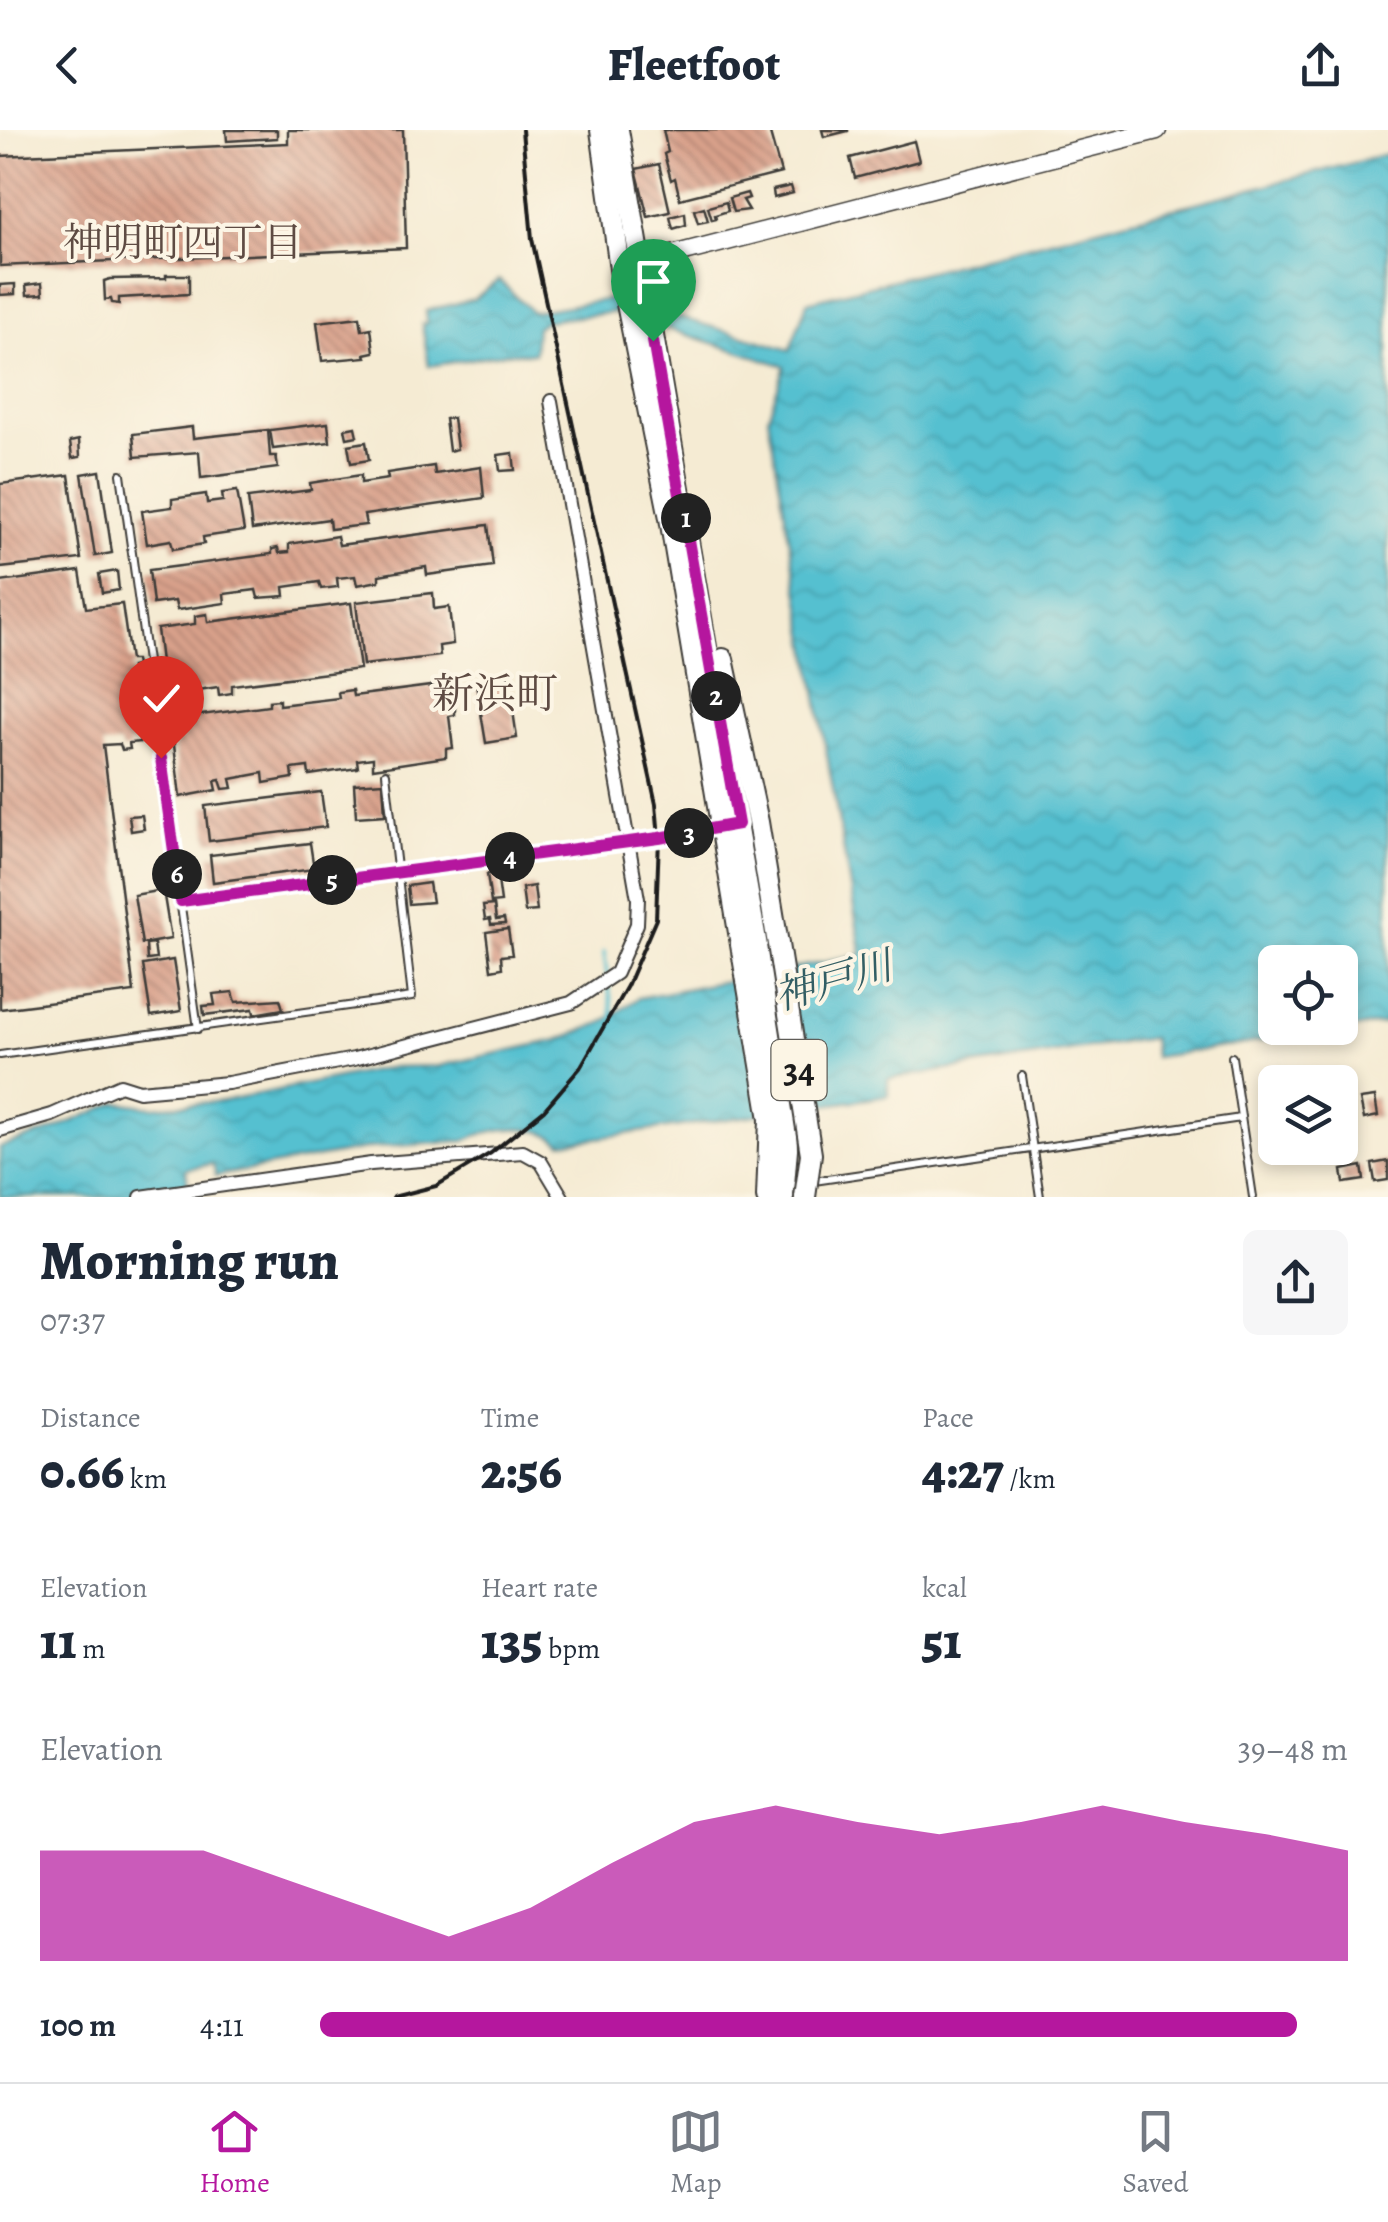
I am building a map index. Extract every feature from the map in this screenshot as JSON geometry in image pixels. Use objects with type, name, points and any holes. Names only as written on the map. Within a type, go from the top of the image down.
[{"type":"main road","points":[[601,130],[632,277],[670,518],[730,826],[760,948],[778,1118],[778,1193]]},
{"type":"main road","points":[[618,130],[632,277]]},
{"type":"main road","points":[[643,340],[686,517],[730,826]]},
{"type":"main road","name":"34","points":[[686,517],[707,580],[758,822],[760,948],[812,1154],[806,1197]]},
{"type":"street","points":[[632,277],[1157,130]]},
{"type":"street","points":[[0,1130],[52,1115],[120,1086],[138,1091],[246,1080],[354,1060],[571,1003],[616,973],[636,924],[638,898],[551,401]]},
{"type":"street","points":[[142,1197],[371,1164],[524,1152],[541,1162],[562,1197]]},
{"type":"lane","points":[[121,474],[198,1029]]},
{"type":"lane","points":[[0,1055],[412,997],[386,774]]},
{"type":"lane","points":[[181,901],[730,826]]},
{"type":"lane","points":[[1232,1057],[1253,1197]]},
{"type":"lane","points":[[1022,1076],[1040,1197]]},
{"type":"lane","points":[[778,1193],[1241,1118]]},
{"type":"water","name":"神戸川","points":[[1388,154],[1388,1023],[1358,1027],[1358,945],[1258,945],[1258,1042],[1154,1057],[1152,1038],[888,1079],[888,1096],[562,1143],[541,1132],[502,1130],[465,1141],[370,1148],[216,1176],[213,1164],[186,1169],[188,1187],[113,1197],[0,1197],[0,1147],[50,1131],[117,1102],[152,1107],[223,1101],[393,1067],[439,1066],[558,1040],[602,1023],[638,998],[862,955],[768,417],[785,366],[615,312],[546,321],[536,327],[534,353],[507,353],[429,366],[422,324],[427,323],[426,311],[474,299],[499,280],[532,312],[615,298],[790,350],[807,302]]},
{"type":"building","points":[[226,130],[277,130],[277,138],[227,141]]},
{"type":"building","points":[[288,130],[403,130],[406,248],[0,266],[0,156],[288,143]]},
{"type":"building","points":[[663,130],[769,130],[781,173],[680,199],[664,154],[668,152]]},
{"type":"building","points":[[822,130],[848,130],[848,131],[824,137]]},
{"type":"building","points":[[914,141],[919,161],[855,178],[850,158]]},
{"type":"building","points":[[659,164],[670,212],[648,217],[636,169]]},
{"type":"building","points":[[791,186],[793,193],[774,198],[773,190]]},
{"type":"building","points":[[747,193],[749,198],[743,200],[749,210],[733,212],[729,198]]},
{"type":"building","points":[[726,202],[728,211],[712,220],[708,207]]},
{"type":"building","points":[[704,207],[708,221],[698,223],[694,210]]},
{"type":"building","points":[[685,213],[686,225],[673,229],[670,217]]},
{"type":"building","points":[[189,275],[189,294],[119,298],[119,304],[105,300],[104,281]]},
{"type":"building","points":[[42,283],[43,294],[27,295],[26,285]]},
{"type":"building","points":[[15,284],[15,294],[0,295],[0,285]]},
{"type":"building","points":[[360,317],[362,330],[371,328],[374,352],[365,354],[366,357],[322,361],[317,322]]},
{"type":"building","points":[[453,418],[457,449],[449,451],[445,419]]},
{"type":"building","points":[[328,423],[330,442],[273,449],[270,430]]},
{"type":"building","points":[[192,427],[193,438],[268,430],[270,456],[276,456],[278,468],[201,478],[199,452],[135,457],[133,434]]},
{"type":"building","points":[[355,427],[357,436],[347,438],[345,429]]},
{"type":"building","points":[[79,440],[80,457],[72,458],[70,442]]},
{"type":"building","points":[[366,442],[369,460],[351,463],[348,445]]},
{"type":"building","points":[[513,453],[515,470],[500,471],[498,455]]},
{"type":"building","points":[[434,466],[435,474],[481,467],[484,498],[364,515],[366,525],[330,529],[329,519],[252,530],[248,498],[311,490],[310,483],[361,475],[361,483],[388,479],[387,473]]},
{"type":"building","points":[[100,471],[112,553],[95,556],[82,474]]},
{"type":"building","points":[[69,475],[81,559],[0,568],[0,484]]},
{"type":"building","points":[[237,491],[244,531],[203,537],[204,544],[173,549],[171,540],[147,544],[142,511],[172,507],[172,499],[206,494],[207,503],[223,501],[222,493]]},
{"type":"building","points":[[488,525],[493,566],[427,575],[426,567],[379,575],[379,581],[357,585],[355,576],[337,578],[338,587],[321,589],[319,582],[284,587],[285,596],[258,598],[256,590],[224,594],[225,603],[177,610],[175,601],[153,604],[149,570],[272,554],[272,549],[278,548],[279,553],[289,552],[289,544],[337,536],[339,545]]},
{"type":"building","points":[[80,571],[86,608],[122,604],[130,660],[135,660],[136,666],[131,667],[132,673],[138,672],[139,682],[132,683],[140,742],[129,743],[130,749],[122,750],[120,744],[103,745],[134,992],[0,1009],[0,582]]},
{"type":"building","points":[[117,571],[119,590],[102,593],[99,574]]},
{"type":"building","points":[[433,593],[434,609],[449,607],[453,644],[439,646],[440,656],[363,665],[356,602]]},
{"type":"building","points":[[351,603],[360,669],[232,685],[232,693],[219,695],[218,687],[165,695],[157,629],[195,624],[195,616],[207,614],[208,622]]},
{"type":"building","points":[[508,677],[517,738],[486,743],[476,683]]},
{"type":"building","points":[[446,684],[449,707],[455,706],[455,715],[449,716],[453,748],[446,749],[446,757],[373,768],[373,758],[357,760],[358,768],[309,775],[308,767],[292,769],[293,778],[264,783],[263,773],[231,779],[233,788],[223,789],[220,780],[215,781],[217,790],[180,797],[171,719],[269,706],[269,701],[279,700],[279,705],[339,698],[338,692],[352,690],[353,696]]},
{"type":"building","points":[[383,782],[385,815],[356,817],[354,784]]},
{"type":"building","points":[[321,792],[326,827],[209,841],[205,806]]},
{"type":"building","points":[[142,815],[144,829],[131,831],[129,816]]},
{"type":"building","points":[[310,843],[314,869],[213,882],[210,855]]},
{"type":"building","points":[[497,873],[501,902],[491,903],[487,874]]},
{"type":"building","points":[[429,883],[432,902],[409,904],[407,886]]},
{"type":"building","points":[[534,886],[537,911],[525,912],[522,888]]},
{"type":"building","points":[[163,890],[171,939],[142,944],[134,895]]},
{"type":"building","points":[[494,905],[496,920],[504,919],[505,924],[491,925],[490,919],[485,920],[483,906]]},
{"type":"building","points":[[508,929],[512,955],[501,956],[502,968],[491,970],[486,932]]},
{"type":"building","points":[[154,944],[156,959],[147,960],[146,945]]},
{"type":"building","points":[[173,960],[181,1011],[151,1016],[143,965]]},
{"type":"building","points":[[233,992],[236,1002],[280,999],[283,1009],[204,1015],[203,1006],[215,1005],[213,994]]},
{"type":"building","points":[[1375,1097],[1378,1116],[1364,1119],[1360,1099]]},
{"type":"building","points":[[1388,1161],[1388,1180],[1375,1182],[1372,1164]]},
{"type":"building","points":[[1362,1166],[1364,1180],[1344,1183],[1342,1170]]},
{"type":"waterway","points":[[604,952],[613,1017]]},
{"type":"railway","points":[[393,1197],[436,1186],[491,1153],[544,1110],[580,1068],[627,986],[656,919],[656,804],[532,239],[522,130]]},
{"type":"district","name":"神明町四丁目","points":[[183,242]]},
{"type":"district","name":"新浜町","points":[[495,693]]},
{"type":"route","points":[[161,758],[181,901],[659,838],[738,824],[653,341]]}]
